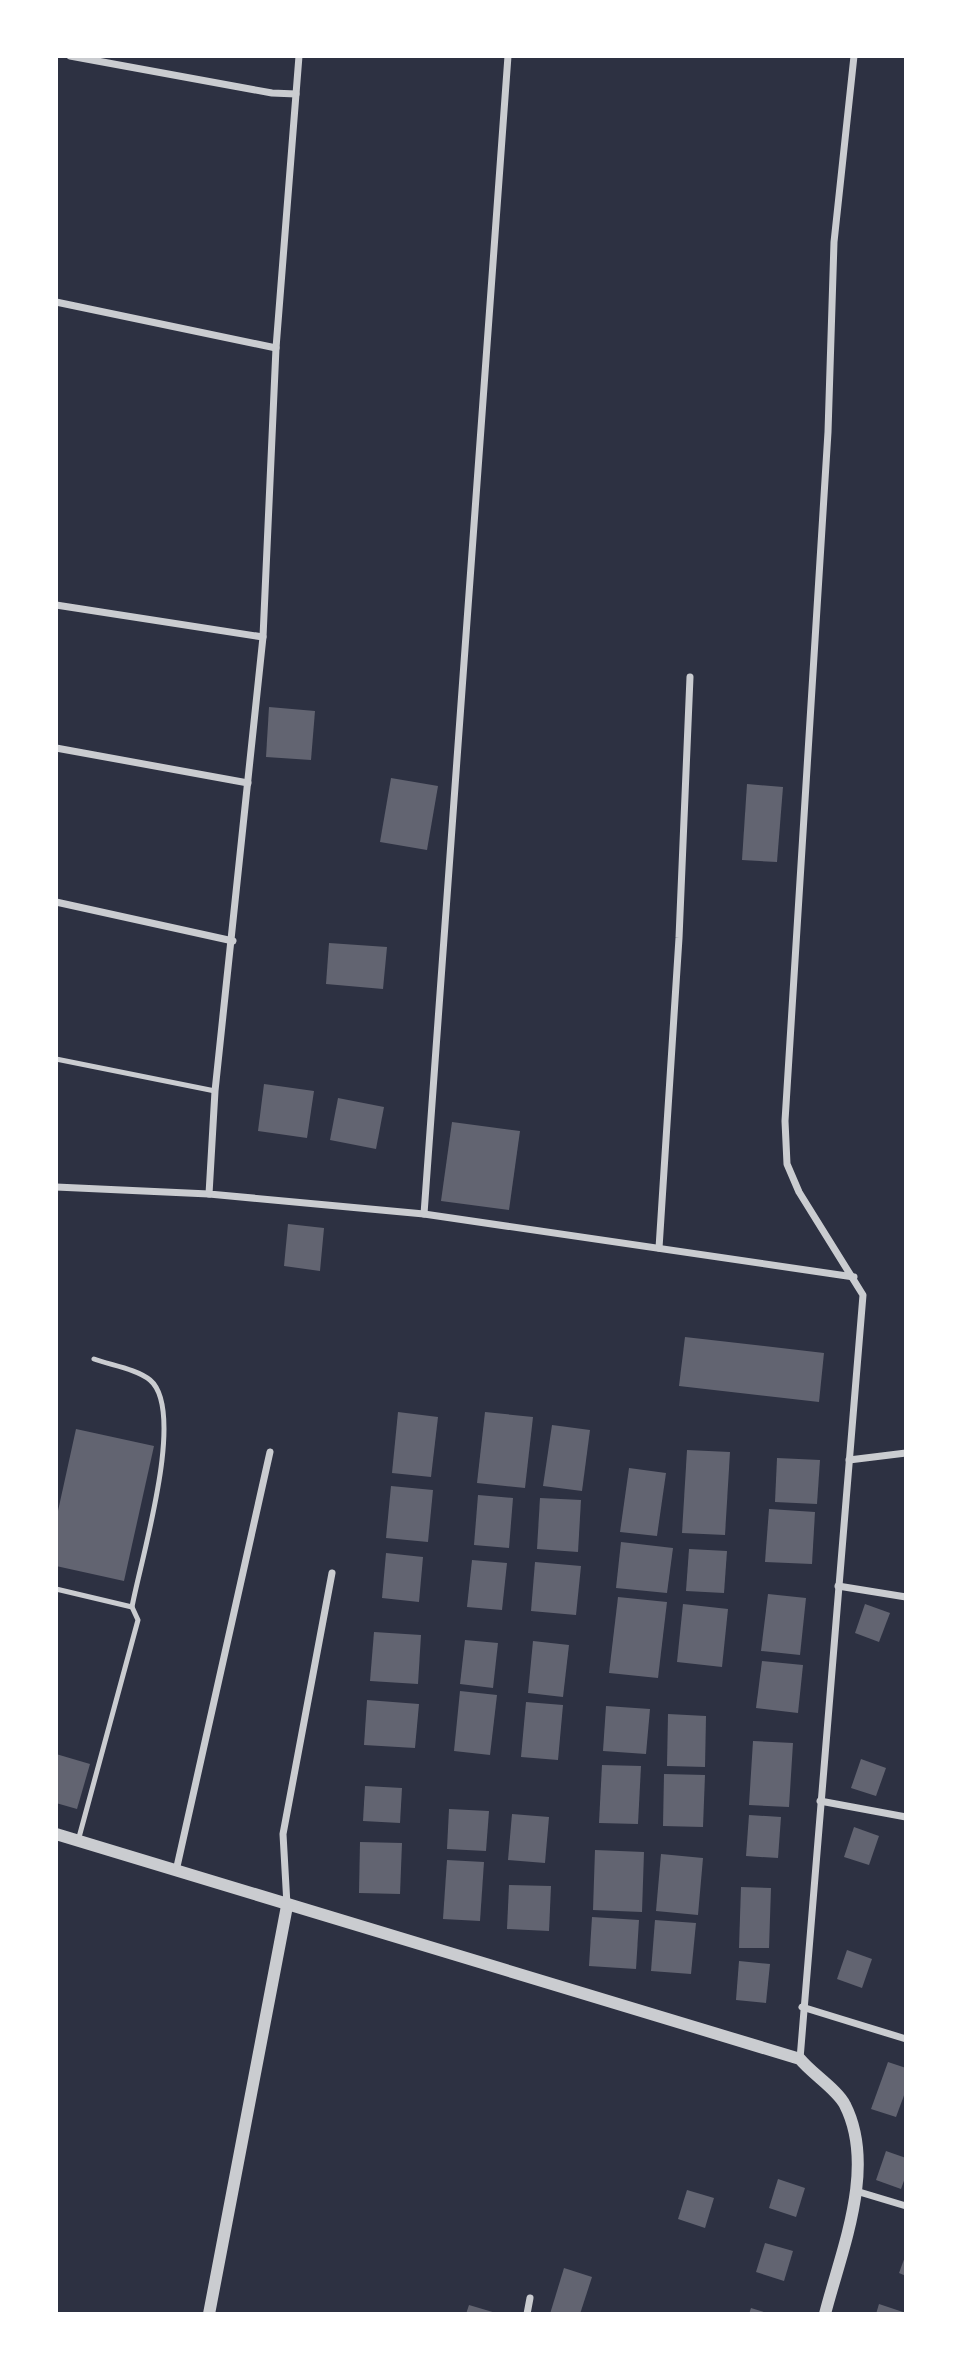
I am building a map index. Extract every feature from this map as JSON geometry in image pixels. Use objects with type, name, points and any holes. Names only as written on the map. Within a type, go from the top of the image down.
[{"type":"street","points":[[70,56],[272,93],[296,94]]},
{"type":"street","points":[[209,1194],[215,1091],[233,941],[263,637],[276,348],[299,56]]},
{"type":"street","points":[[424,1214],[508,56]]},
{"type":"street","points":[[800,2059],[802,2007],[863,1295],[799,1192],[787,1164],[785,1143],[828,432],[834,242],[854,56]]},
{"type":"street","points":[[56,302],[276,348]]},
{"type":"street","points":[[56,605],[263,637]]},
{"type":"street","points":[[659,1248],[679,938],[690,677]]},
{"type":"street","points":[[56,748],[248,783]]},
{"type":"street","points":[[56,902],[233,941]]},
{"type":"street","points":[[56,1187],[209,1194],[424,1214],[854,1277]]},
{"type":"street","points":[[176,1871],[270,1452]]},
{"type":"street","points":[[849,1460],[906,1453]]},
{"type":"street","points":[[209,2314],[287,1906],[283,1834],[332,1573]]},
{"type":"street","points":[[838,1586],[906,1597]]},
{"type":"street","points":[[820,1801],[906,1817]]},
{"type":"street","points":[[56,1835],[800,2059],[845,2103],[857,2147],[856,2191],[825,2314]]},
{"type":"street","points":[[802,2007],[906,2039]]},
{"type":"street","points":[[856,2191],[906,2206]]},
{"type":"street","points":[[527,2314],[530,2298]]},
{"type":"lane","points":[[56,1059],[215,1091]]},
{"type":"lane","points":[[78,1841],[138,1620],[132,1607],[166,1434],[164,1402],[150,1380],[94,1359]]},
{"type":"lane","points":[[56,1589],[132,1607]]},
{"type":"building","points":[[269,707],[315,711],[311,760],[266,757]]},
{"type":"building","points":[[391,778],[438,786],[427,850],[380,842]]},
{"type":"building","points":[[747,784],[783,787],[777,862],[742,860]]},
{"type":"building","points":[[329,943],[387,947],[383,989],[326,984]]},
{"type":"building","points":[[264,1084],[314,1091],[307,1138],[258,1131]]},
{"type":"building","points":[[338,1098],[384,1107],[376,1149],[330,1140]]},
{"type":"building","points":[[452,1122],[520,1131],[509,1210],[441,1201]]},
{"type":"building","points":[[288,1224],[324,1228],[320,1271],[284,1266]]},
{"type":"building","points":[[685,1337],[824,1353],[819,1402],[679,1386]]},
{"type":"building","points":[[398,1412],[438,1417],[431,1477],[392,1473]]},
{"type":"building","points":[[485,1412],[533,1417],[525,1488],[477,1483]]},
{"type":"building","points":[[552,1425],[590,1430],[582,1491],[543,1486]]},
{"type":"building","points":[[76,1429],[154,1446],[124,1581],[56,1566],[56,1520]]},
{"type":"building","points":[[687,1450],[730,1452],[725,1535],[682,1533]]},
{"type":"building","points":[[777,1458],[820,1460],[817,1504],[775,1502]]},
{"type":"building","points":[[629,1468],[666,1473],[657,1536],[620,1532]]},
{"type":"building","points":[[391,1486],[433,1490],[428,1542],[386,1538]]},
{"type":"building","points":[[478,1495],[513,1498],[509,1548],[474,1545]]},
{"type":"building","points":[[540,1498],[581,1500],[578,1552],[537,1549]]},
{"type":"building","points":[[769,1509],[815,1512],[812,1564],[765,1562]]},
{"type":"building","points":[[621,1542],[673,1548],[667,1593],[616,1588]]},
{"type":"building","points":[[689,1549],[727,1551],[724,1593],[686,1591]]},
{"type":"building","points":[[386,1553],[423,1557],[419,1602],[382,1598]]},
{"type":"building","points":[[472,1560],[507,1563],[502,1610],[467,1607]]},
{"type":"building","points":[[535,1562],[581,1566],[576,1615],[531,1611]]},
{"type":"building","points":[[768,1594],[806,1598],[800,1655],[761,1651]]},
{"type":"building","points":[[618,1597],[667,1602],[658,1678],[609,1673]]},
{"type":"building","points":[[683,1604],[728,1609],[722,1667],[677,1662]]},
{"type":"building","points":[[865,1604],[890,1613],[879,1642],[855,1633]]},
{"type":"building","points":[[374,1632],[421,1635],[418,1684],[370,1681]]},
{"type":"building","points":[[465,1640],[498,1643],[493,1688],[460,1684]]},
{"type":"building","points":[[533,1641],[569,1645],[563,1697],[528,1693]]},
{"type":"building","points":[[762,1661],[803,1665],[798,1713],[756,1708]]},
{"type":"building","points":[[460,1691],[497,1695],[490,1755],[454,1751]]},
{"type":"building","points":[[367,1700],[419,1704],[415,1748],[364,1745]]},
{"type":"building","points":[[526,1702],[563,1705],[558,1760],[521,1757]]},
{"type":"building","points":[[606,1706],[650,1709],[646,1754],[603,1751]]},
{"type":"building","points":[[668,1714],[706,1716],[705,1767],[667,1766]]},
{"type":"building","points":[[753,1741],[793,1743],[789,1807],[749,1805]]},
{"type":"building","points":[[56,1754],[90,1764],[77,1809],[56,1803]]},
{"type":"building","points":[[861,1759],[886,1768],[876,1796],[851,1788]]},
{"type":"building","points":[[602,1765],[641,1766],[638,1824],[599,1823]]},
{"type":"building","points":[[664,1774],[705,1775],[703,1827],[663,1826]]},
{"type":"building","points":[[365,1786],[402,1788],[400,1823],[363,1821]]},
{"type":"building","points":[[449,1809],[489,1811],[486,1851],[447,1849]]},
{"type":"building","points":[[512,1814],[549,1817],[545,1863],[508,1860]]},
{"type":"building","points":[[749,1815],[781,1817],[778,1858],[746,1856]]},
{"type":"building","points":[[854,1827],[879,1836],[869,1865],[844,1857]]},
{"type":"building","points":[[360,1842],[402,1843],[400,1894],[359,1893]]},
{"type":"building","points":[[595,1850],[644,1852],[642,1912],[593,1910]]},
{"type":"building","points":[[661,1854],[703,1858],[698,1915],[656,1911]]},
{"type":"building","points":[[447,1860],[484,1862],[480,1921],[443,1919]]},
{"type":"building","points":[[509,1885],[551,1886],[549,1931],[507,1929]]},
{"type":"building","points":[[741,1887],[771,1888],[769,1948],[739,1948]]},
{"type":"building","points":[[592,1917],[639,1920],[636,1969],[589,1966]]},
{"type":"building","points":[[655,1920],[696,1923],[691,1974],[651,1971]]},
{"type":"building","points":[[847,1950],[872,1959],[862,1988],[837,1979]]},
{"type":"building","points":[[739,1961],[770,1964],[766,2003],[736,2000]]},
{"type":"building","points":[[888,2062],[906,2068],[906,2090],[896,2117],[871,2109]]},
{"type":"building","points":[[886,2151],[906,2158],[906,2175],[901,2189],[876,2180]]},
{"type":"building","points":[[778,2179],[805,2188],[796,2217],[769,2208]]},
{"type":"building","points":[[687,2190],[714,2198],[705,2228],[678,2219]]},
{"type":"building","points":[[765,2243],[793,2251],[784,2281],[756,2272]]},
{"type":"building","points":[[906,2254],[906,2276],[899,2273]]},
{"type":"building","points":[[564,2268],[592,2277],[580,2314],[550,2314]]},
{"type":"building","points":[[879,2304],[906,2313],[906,2314],[876,2314]]},
{"type":"building","points":[[469,2305],[496,2313],[496,2314],[466,2314]]},
{"type":"building","points":[[751,2308],[767,2313],[767,2314],[749,2314]]}]
